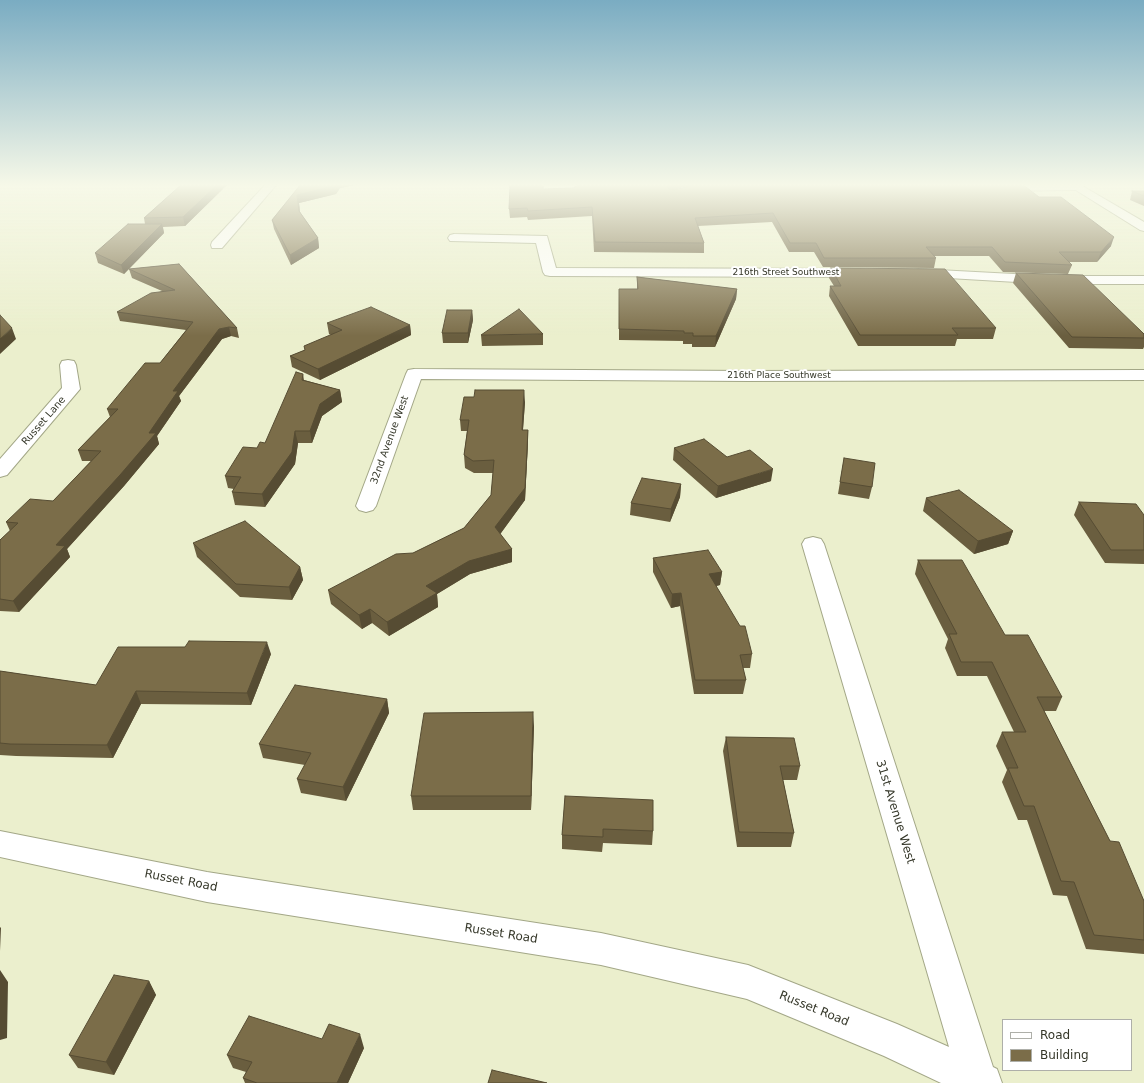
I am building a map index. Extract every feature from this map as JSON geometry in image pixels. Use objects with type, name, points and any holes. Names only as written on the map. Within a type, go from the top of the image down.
[{"type":"street","points":[[217,245],[226,235]]},
{"type":"street","name":"216th Street Southwest","points":[[454,238],[542,239],[550,272],[876,273]]},
{"type":"street","points":[[908,273],[1051,280],[1144,280]]},
{"type":"street","name":"Russet Lane","points":[[0,471],[71,389],[68,365]]},
{"type":"street","name":"216th Place Southwest","points":[[414,374],[740,376],[1144,375]]},
{"type":"street","name":"32nd Avenue West","points":[[366,506],[414,374]]},
{"type":"street","name":"31st Avenue West","points":[[812,544],[980,1081]]},
{"type":"street","name":"Russet Road","points":[[0,844],[207,887],[601,950],[748,982],[897,1043],[980,1081]]},
{"type":"building","points":[[116,235],[151,235],[121,265],[95,253]]},
{"type":"building","points":[[279,235],[316,235],[318,238],[290,255]]},
{"type":"building","points":[[594,235],[701,235],[704,243],[595,242]]},
{"type":"building","points":[[785,235],[1111,235],[1114,237],[1101,252],[1059,252],[1072,265],[1005,262],[992,247],[926,247],[936,258],[824,258],[816,243],[790,243]]},
{"type":"building","points":[[179,264],[237,328],[229,327],[219,329],[173,391],[178,391],[149,433],[156,433],[56,545],[65,546],[13,601],[0,599],[0,540],[18,523],[6,522],[30,499],[53,501],[101,451],[78,450],[118,409],[107,409],[145,363],[160,363],[193,322],[117,312],[151,293],[175,290],[129,269]]},
{"type":"building","points":[[831,268],[945,269],[996,328],[952,328],[958,335],[860,335],[830,286],[841,286]]},
{"type":"building","points":[[1016,273],[1083,275],[1144,334],[1144,338],[1072,337]]},
{"type":"building","points":[[637,277],[737,289],[716,336],[693,336],[693,333],[684,333],[684,331],[619,329],[619,289],[638,289]]},
{"type":"building","points":[[371,307],[410,325],[318,369],[290,356],[305,350],[304,346],[342,330],[327,323]]},
{"type":"building","points":[[519,309],[543,334],[481,335]]},
{"type":"building","points":[[447,310],[472,310],[468,333],[442,333]]},
{"type":"building","points":[[0,315],[12,328],[0,339]]},
{"type":"building","points":[[296,372],[303,374],[302,380],[340,390],[320,404],[310,431],[295,431],[292,452],[262,494],[232,492],[241,477],[225,476],[243,447],[257,448],[260,442],[265,443]]},
{"type":"building","points":[[475,390],[524,390],[522,430],[528,430],[525,488],[495,527],[512,549],[469,561],[426,586],[437,593],[387,622],[370,609],[359,615],[328,590],[396,554],[413,553],[464,528],[491,495],[494,460],[473,461],[464,455],[469,420],[460,420],[464,397],[474,397]]},
{"type":"building","points":[[704,439],[727,457],[750,450],[773,469],[718,486],[674,448]]},
{"type":"building","points":[[844,458],[875,463],[872,487],[840,482]]},
{"type":"building","points":[[642,478],[681,484],[671,509],[631,503]]},
{"type":"building","points":[[959,490],[1013,531],[978,541],[926,498]]},
{"type":"building","points":[[1079,502],[1136,504],[1144,515],[1144,550],[1111,550]]},
{"type":"building","points":[[245,521],[300,567],[289,587],[236,584],[193,543]]},
{"type":"building","points":[[708,550],[722,572],[709,574],[740,626],[745,626],[752,654],[740,655],[746,680],[695,680],[681,593],[672,594],[653,558]]},
{"type":"building","points":[[918,560],[962,560],[1005,635],[1028,635],[1062,697],[1037,697],[1110,841],[1119,842],[1144,901],[1144,940],[1094,935],[1074,882],[1061,881],[1034,806],[1024,806],[1008,768],[1018,768],[1002,732],[1026,732],[992,662],[961,662],[949,634],[957,634]]},
{"type":"building","points":[[189,641],[267,642],[247,693],[136,691],[107,745],[0,743],[0,671],[96,685],[118,647],[185,647]]},
{"type":"building","points":[[295,685],[387,699],[343,787],[297,779],[311,753],[259,744]]},
{"type":"building","points":[[533,712],[531,796],[411,796],[424,713]]},
{"type":"building","points":[[726,737],[794,738],[800,766],[780,766],[794,833],[739,832]]},
{"type":"building","points":[[565,796],[653,800],[653,831],[603,829],[603,837],[562,835]]},
{"type":"building","points":[[114,975],[149,981],[106,1062],[69,1055]]},
{"type":"building","points":[[249,1016],[322,1039],[329,1024],[360,1034],[337,1083],[257,1083],[243,1078],[252,1062],[227,1055]]},
{"type":"building","points":[[492,1070],[547,1083],[488,1083]]}]
